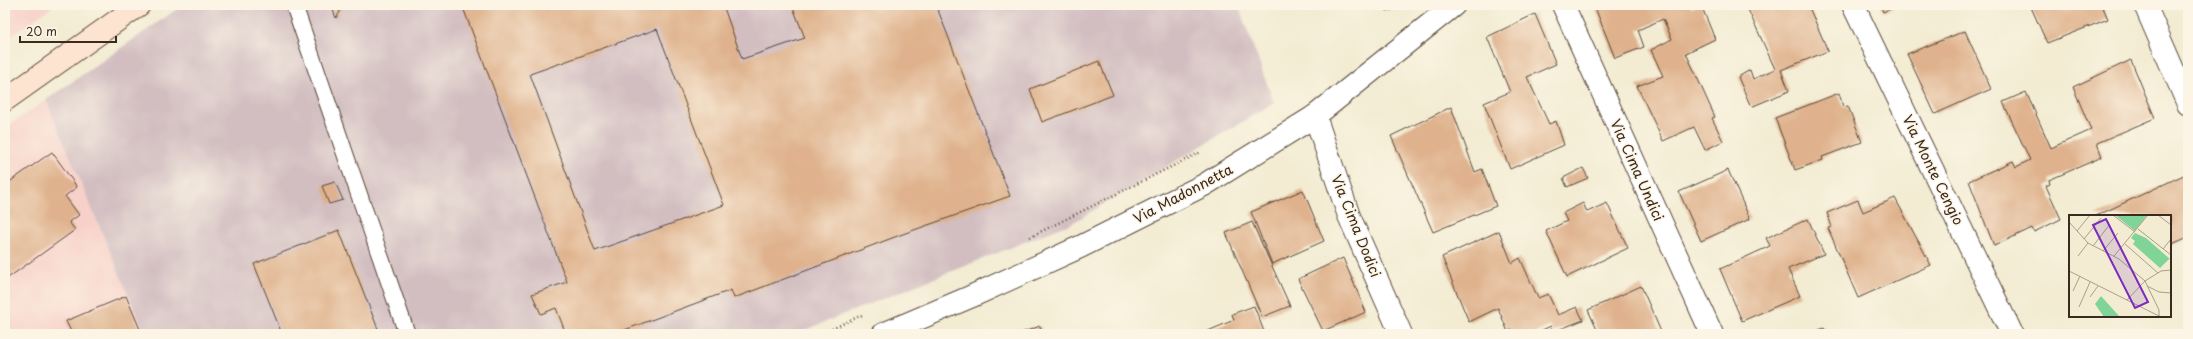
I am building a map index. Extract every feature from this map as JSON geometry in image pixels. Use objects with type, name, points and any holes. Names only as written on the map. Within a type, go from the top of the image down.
[{"type":"main road","points":[[5,100],[139,5]]},
{"type":"street","name":"Via Madonnetta","points":[[882,334],[970,297],[1082,246],[1204,185],[1315,116],[1454,5]]},
{"type":"street","name":"Via Cima Undici","points":[[1562,5],[1712,334]]},
{"type":"street","name":"Via Monte Cengio","points":[[1853,5],[2012,334]]},
{"type":"street","points":[[2145,5],[2188,104]]},
{"type":"street","name":"Via Cima Dodici","points":[[1315,116],[1349,216],[1401,334]]},
{"type":"lane","points":[[294,5],[407,334]]},
{"type":"path","points":[[1027,238],[1205,150]]},
{"type":"path","points":[[821,334],[863,315]]},
{"type":"shaded area","points":[[5,5],[55,5],[5,40]]},
{"type":"shaded area","points":[[183,5],[1238,5],[1274,103],[1072,223],[795,334],[145,334],[46,100]]},
{"type":"shaded area","points":[[46,100],[145,334],[5,334],[5,128]]},
{"type":"building","points":[[331,5],[338,5],[340,12],[336,18]]},
{"type":"building","points":[[462,5],[723,5],[742,59],[805,38],[792,5],[936,5],[1010,196],[900,235],[734,298],[731,290],[614,334],[566,334],[556,308],[541,314],[532,294],[567,282]],"holes":[[[657,29],[724,205],[595,251],[530,74]]]},
{"type":"building","points":[[1384,5],[1396,5],[1397,6],[1387,11]]},
{"type":"building","points":[[1594,5],[1691,5],[1691,7],[1701,5],[1715,39],[1686,53],[1715,117],[1712,118],[1723,141],[1705,150],[1694,127],[1663,141],[1637,86],[1663,76],[1651,50],[1672,39],[1663,19],[1638,30],[1644,47],[1615,58]]},
{"type":"building","points":[[1746,5],[1808,5],[1828,51],[1781,70],[1789,91],[1751,107],[1738,77],[1750,70],[1753,79],[1775,69]]},
{"type":"building","points":[[1880,5],[1899,5],[1883,12]]},
{"type":"building","points":[[2030,5],[2102,5],[2108,19],[2047,43]]},
{"type":"building","points":[[1535,14],[1556,64],[1527,77],[1549,124],[1556,121],[1564,145],[1510,169],[1484,103],[1510,92],[1487,37]]},
{"type":"building","points":[[1965,31],[1991,89],[1935,114],[1907,54]]},
{"type":"building","points":[[2131,60],[2155,118],[2097,143],[2102,157],[2049,180],[2050,184],[2046,186],[2061,219],[2034,232],[2032,228],[1994,246],[1969,181],[2013,161],[2016,167],[2030,160],[2003,102],[2026,92],[2051,148],[2091,130],[2073,87]]},
{"type":"building","points":[[1099,61],[1113,95],[1042,122],[1030,89]]},
{"type":"building","points":[[1839,93],[1843,107],[1848,106],[1862,142],[1822,157],[1823,160],[1795,170],[1775,118]]},
{"type":"building","points":[[1451,107],[1475,172],[1482,169],[1496,206],[1433,232],[1391,136]]},
{"type":"building","points":[[52,152],[77,187],[65,196],[79,215],[69,222],[75,230],[5,280],[5,185]]},
{"type":"building","points":[[1583,168],[1588,178],[1567,187],[1563,178]]},
{"type":"building","points":[[1728,170],[1750,219],[1701,241],[1679,192]]},
{"type":"building","points":[[2188,173],[2188,237],[2171,245],[2171,215],[2098,215]]},
{"type":"building","points":[[335,182],[343,200],[329,204],[322,186]]},
{"type":"building","points":[[1303,190],[1324,241],[1272,264],[1251,212]]},
{"type":"building","points":[[1895,198],[1931,265],[1858,298],[1828,228],[1832,227],[1827,213],[1858,200],[1863,212]]},
{"type":"building","points":[[1583,203],[1587,212],[1607,203],[1628,248],[1567,277],[1546,231],[1567,221],[1563,213]]},
{"type":"building","points":[[1808,219],[1824,254],[1788,269],[1800,296],[1742,321],[1720,269],[1770,246],[1766,238]]},
{"type":"building","points":[[1252,222],[1290,306],[1262,317],[1226,233]]},
{"type":"building","points":[[339,230],[380,334],[282,334],[254,264]]},
{"type":"building","points":[[1499,231],[1512,263],[1520,258],[1538,298],[1548,294],[1558,315],[1577,307],[1583,320],[1553,332],[1551,326],[1533,334],[1513,334],[1512,330],[1508,332],[1498,308],[1469,322],[1442,257]]},
{"type":"building","points":[[1343,258],[1366,312],[1323,331],[1298,279]]},
{"type":"building","points":[[1641,286],[1662,334],[1599,334],[1588,310]]},
{"type":"building","points":[[126,296],[142,334],[72,334],[66,321]]},
{"type":"building","points":[[1254,306],[1265,334],[1210,334],[1208,331],[1234,320],[1232,314]]},
{"type":"building","points":[[1040,326],[1043,334],[1018,334]]},
{"type":"building","points":[[1824,328],[1827,334],[1808,334]]}]
